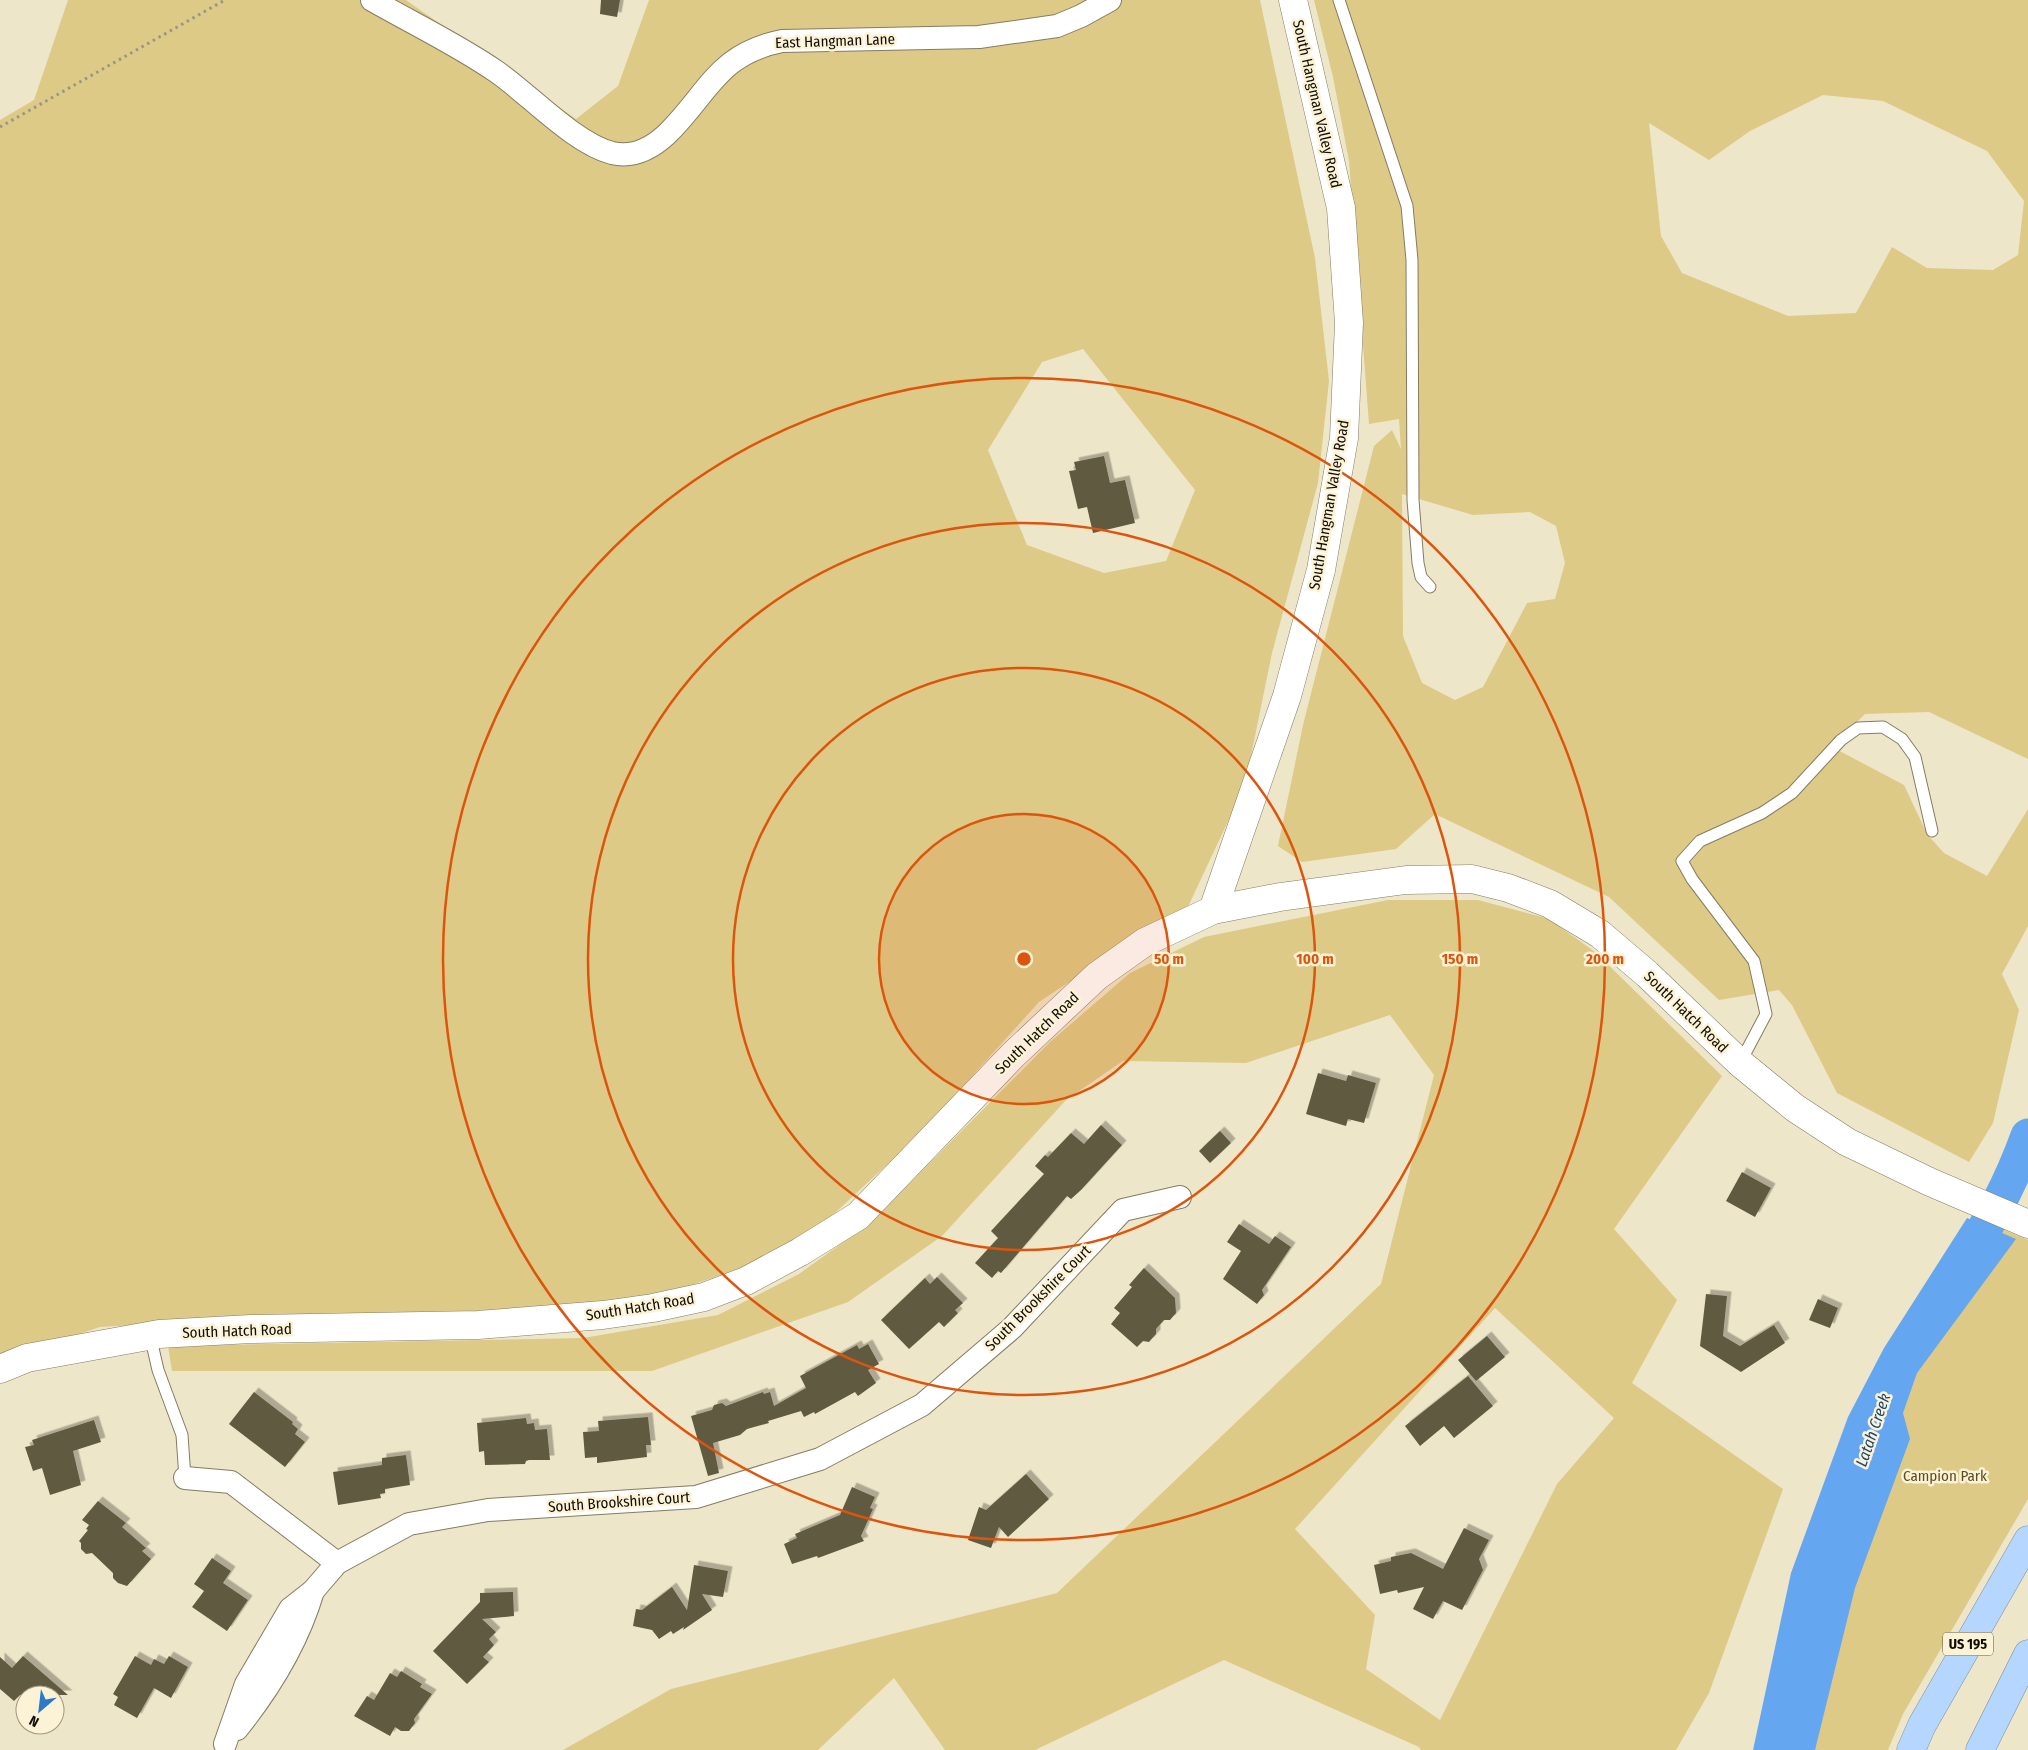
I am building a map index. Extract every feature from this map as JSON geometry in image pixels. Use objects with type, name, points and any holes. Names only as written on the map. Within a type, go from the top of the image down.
[{"type":"highway","name":"US 195","points":[[1911,1750],[1922,1725],[2028,1540]]},
{"type":"highway","points":[[1980,1750],[2028,1654]]},
{"type":"main road","name":"South Hangman Valley Road","points":[[1214,910],[1290,687],[1321,570],[1344,438],[1349,323],[1341,208],[1293,0]]},
{"type":"main road","name":"South Hatch Road","points":[[0,1369],[27,1358],[150,1335],[251,1329],[478,1325],[603,1315],[653,1308],[704,1297],[746,1281],[800,1252],[858,1216],[1013,1055],[1098,976],[1145,942],[1214,910],[1280,898],[1406,880],[1472,879],[1508,888],[1550,904],[1600,934],[1647,974],[1695,1023],[1740,1064],[1795,1108],[1847,1142],[1930,1182],[2028,1224]]},
{"type":"street","name":"East Hangman Lane","points":[[372,0],[498,73],[578,135],[611,152],[625,155],[639,152],[653,145],[667,133],[732,60],[763,45],[782,41],[979,37],[1057,26],[1081,16],[1110,0]]},
{"type":"street","name":"South Brookshire Court","points":[[224,1747],[263,1697],[304,1623],[313,1591],[337,1562],[409,1524],[488,1510],[696,1497],[820,1459],[922,1405],[1012,1328],[1123,1210],[1180,1197]]},
{"type":"street","points":[[184,1478],[231,1482],[337,1562]]},
{"type":"lane","points":[[1339,0],[1407,206],[1412,260],[1413,500],[1418,563],[1422,577],[1430,587]]},
{"type":"lane","points":[[1740,1064],[1766,1014],[1754,961],[1682,862],[1700,841],[1762,813],[1792,793],[1841,740],[1858,728],[1883,727],[1902,739],[1915,757],[1932,831]]},
{"type":"lane","points":[[150,1335],[158,1370],[182,1435],[184,1478]]},
{"type":"path","points":[[0,127],[225,0]]},
{"type":"green space","points":[[68,0],[406,0],[576,119],[618,86],[649,0],[1260,0],[1315,258],[1329,381],[1318,483],[1272,653],[1245,785],[1186,911],[1107,957],[1039,1002],[956,1094],[892,1160],[822,1225],[749,1265],[669,1293],[549,1311],[218,1320],[100,1327],[0,1361],[0,120],[34,100]],"holes":[[[1083,349],[1195,490],[1166,561],[1104,573],[1027,545],[988,450],[1042,362]]]},
{"type":"green space","points":[[1314,0],[2028,0],[2028,759],[1929,712],[1865,714],[1832,747],[1904,785],[1927,834],[1944,853],[1987,876],[2028,809],[2028,926],[2002,974],[2019,1010],[1993,1123],[1969,1162],[1837,1093],[1792,1005],[1779,990],[1719,1000],[1609,897],[1435,814],[1396,849],[1302,862],[1278,846],[1303,725],[1374,446],[1392,430],[1401,449],[1399,419],[1369,424],[1349,161],[1333,77]],"holes":[[[1823,95],[1883,101],[1987,151],[2024,201],[2018,255],[1993,270],[1927,268],[1892,247],[1856,313],[1788,316],[1682,273],[1661,236],[1649,123],[1709,160],[1750,131]],[[1402,494],[1473,515],[1530,512],[1556,526],[1565,563],[1555,599],[1527,603],[1483,687],[1455,700],[1422,683],[1403,636]]]},
{"type":"green space","points":[[1388,900],[1478,900],[1549,919],[1595,952],[1722,1076],[1614,1229],[1677,1300],[1632,1383],[1783,1489],[1709,1693],[1676,1750],[1421,1750],[1419,1747],[1224,1660],[1035,1750],[945,1750],[894,1678],[818,1750],[563,1750],[671,1689],[1057,1593],[1381,1284],[1434,1075],[1390,1015],[1246,1063],[1123,1061],[1066,1100],[942,1236],[848,1302],[652,1371],[172,1371],[168,1346],[583,1338],[718,1315],[799,1274],[870,1223],[1050,1042],[1130,973],[1204,937]],"holes":[[[1495,1308],[1614,1418],[1557,1484],[1440,1720],[1366,1669],[1375,1615],[1295,1529]]]},
{"type":"green space","name":"Campion Park","points":[[1978,1219],[2028,1240],[2028,1499],[1903,1714],[1888,1750],[1779,1750],[1895,1366]]},
{"type":"water","points":[[1967,1218],[2016,1239],[1917,1373],[1903,1413],[1910,1439],[1855,1588],[1815,1750],[1753,1750],[1791,1573],[1848,1417],[1884,1348]]},
{"type":"building","points":[[601,0],[620,0],[617,17],[600,14]]},
{"type":"building","points":[[1104,456],[1110,483],[1125,480],[1135,523],[1093,533],[1087,507],[1078,509],[1069,471],[1076,470],[1074,462]]},
{"type":"building","points":[[1318,1073],[1346,1081],[1348,1075],[1376,1083],[1364,1123],[1348,1119],[1346,1126],[1306,1114]]},
{"type":"building","points":[[1101,1125],[1122,1145],[1081,1190],[1071,1199],[1067,1196],[1001,1273],[998,1271],[992,1278],[975,1263],[998,1238],[991,1231],[1044,1174],[1035,1166],[1045,1155],[1048,1157],[1071,1133],[1084,1144]]},
{"type":"building","points":[[1220,1131],[1231,1143],[1210,1163],[1199,1151]]},
{"type":"building","points":[[1742,1172],[1771,1188],[1755,1217],[1726,1201]]},
{"type":"building","points":[[1239,1224],[1269,1244],[1275,1236],[1291,1247],[1262,1290],[1264,1295],[1257,1304],[1223,1279],[1241,1251],[1227,1242]]},
{"type":"building","points":[[1144,1268],[1175,1298],[1176,1313],[1170,1320],[1164,1320],[1156,1329],[1156,1334],[1149,1342],[1143,1341],[1137,1347],[1111,1324],[1120,1313],[1114,1308],[1132,1287],[1129,1285]]},
{"type":"building","points":[[937,1277],[963,1303],[955,1310],[958,1313],[944,1327],[939,1322],[909,1349],[881,1320],[925,1278],[930,1284]]},
{"type":"building","points":[[1706,1294],[1727,1296],[1723,1336],[1740,1346],[1774,1325],[1785,1343],[1741,1372],[1700,1346]]},
{"type":"building","points":[[1818,1299],[1838,1308],[1830,1328],[1809,1320]]},
{"type":"building","points":[[1487,1336],[1505,1357],[1476,1381],[1458,1360]]},
{"type":"building","points":[[868,1344],[879,1364],[868,1370],[876,1383],[858,1396],[855,1392],[815,1414],[814,1412],[804,1417],[801,1411],[768,1421],[769,1423],[747,1429],[740,1435],[713,1443],[719,1473],[708,1476],[691,1416],[712,1410],[714,1405],[722,1403],[726,1406],[763,1392],[764,1394],[770,1392],[774,1406],[806,1388],[800,1376],[857,1345],[859,1349]]},
{"type":"building","points":[[1468,1376],[1493,1406],[1454,1438],[1444,1426],[1420,1446],[1405,1426]]},
{"type":"building","points":[[254,1392],[293,1422],[292,1424],[298,1429],[295,1434],[305,1442],[285,1467],[229,1424]]},
{"type":"building","points":[[648,1417],[651,1445],[646,1445],[647,1457],[597,1463],[597,1457],[585,1458],[583,1432],[599,1431],[598,1421]]},
{"type":"building","points":[[526,1418],[527,1424],[534,1423],[535,1430],[547,1429],[550,1460],[529,1460],[525,1464],[485,1465],[484,1451],[479,1452],[477,1423]]},
{"type":"building","points":[[94,1420],[101,1442],[73,1451],[81,1485],[50,1495],[42,1468],[33,1471],[25,1447],[34,1445],[32,1440]]},
{"type":"building","points":[[406,1455],[410,1485],[385,1489],[385,1493],[380,1494],[381,1498],[338,1505],[333,1472],[382,1465],[382,1458]]},
{"type":"building","points":[[1026,1474],[1049,1499],[1008,1537],[999,1527],[991,1548],[968,1540],[979,1507],[986,1510]]},
{"type":"building","points":[[852,1487],[875,1497],[870,1508],[873,1509],[861,1536],[864,1541],[818,1558],[817,1556],[792,1564],[784,1544],[797,1538],[795,1534],[840,1515]]},
{"type":"building","points":[[98,1501],[126,1523],[122,1527],[146,1548],[142,1551],[151,1559],[127,1586],[118,1583],[113,1578],[113,1573],[92,1553],[86,1554],[81,1549],[79,1541],[88,1530],[86,1529],[89,1525],[82,1520]]},
{"type":"building","points":[[1464,1528],[1489,1540],[1479,1559],[1483,1570],[1462,1610],[1443,1601],[1433,1619],[1413,1609],[1424,1587],[1398,1593],[1397,1590],[1380,1594],[1374,1565],[1391,1561],[1391,1557],[1411,1553],[1443,1569]]},
{"type":"building","points":[[212,1558],[231,1571],[223,1583],[248,1600],[227,1631],[192,1607],[204,1591],[194,1584]]},
{"type":"building","points":[[694,1565],[728,1571],[723,1597],[702,1594],[712,1610],[683,1630],[684,1627],[673,1634],[671,1631],[659,1639],[652,1630],[633,1626],[636,1609],[642,1610],[672,1587],[687,1610]]},
{"type":"building","points":[[513,1592],[514,1616],[482,1619],[496,1632],[489,1639],[494,1645],[483,1657],[489,1662],[467,1684],[433,1651],[480,1602],[480,1593]]},
{"type":"building","points":[[23,1656],[56,1685],[15,1685],[14,1701],[0,1689],[0,1657],[12,1668]]},
{"type":"building","points":[[135,1656],[151,1665],[154,1659],[164,1664],[169,1656],[188,1667],[171,1698],[154,1688],[137,1718],[114,1705],[118,1697],[113,1694]]},
{"type":"building","points":[[401,1671],[422,1684],[420,1687],[432,1694],[414,1719],[415,1723],[409,1731],[401,1731],[395,1727],[390,1736],[354,1716],[367,1696],[374,1700],[390,1673],[397,1677]]},
{"type":"waterway","name":"Latah Creek","points":[[1961,1266],[1999,1203],[2028,1136]]}]
